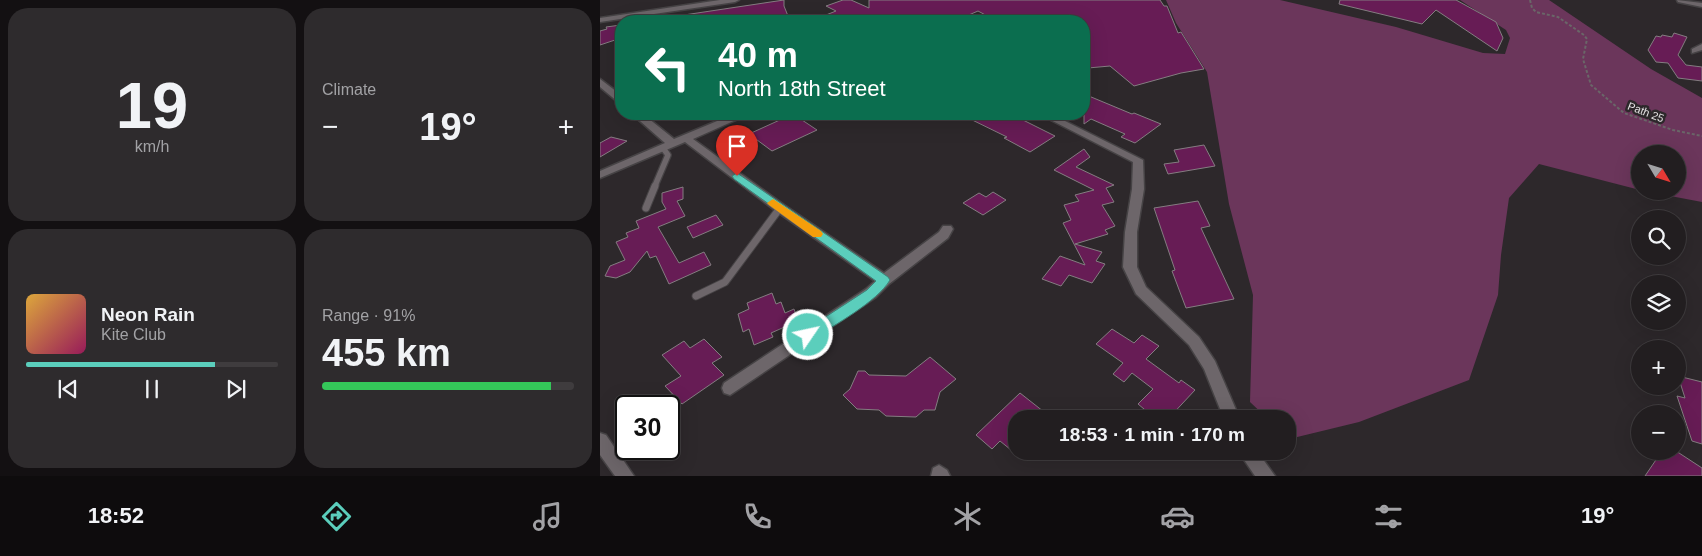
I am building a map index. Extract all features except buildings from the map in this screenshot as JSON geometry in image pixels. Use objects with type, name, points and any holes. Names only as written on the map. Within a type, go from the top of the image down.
[{"type":"street","points":[[600,13],[686,0]]},
{"type":"street","points":[[634,15],[735,0]]},
{"type":"street","points":[[1681,0],[1702,6]]},
{"type":"street","points":[[600,20],[615,18]]},
{"type":"street","points":[[600,82],[615,95]]},
{"type":"street","points":[[643,120],[668,146]]},
{"type":"street","points":[[600,175],[728,120]]},
{"type":"street","points":[[1056,120],[1138,160],[1138,190],[1130,232],[1130,267],[1141,290],[1194,341],[1210,366],[1228,410]]},
{"type":"street","points":[[686,138],[780,208],[884,280]]},
{"type":"street","points":[[730,388],[871,293],[884,280],[944,235],[947,229]]},
{"type":"street","points":[[600,441],[625,476]]},
{"type":"street","points":[[1253,460],[1266,476]]},
{"type":"lane","points":[[646,208],[668,155],[668,146]]},
{"type":"lane","points":[[696,296],[724,282],[780,208]]},
{"type":"path","name":"Path 25","points":[[1530,0],[1532,8],[1536,12],[1558,17],[1584,35],[1587,39],[1583,59],[1590,85],[1624,113],[1673,130],[1702,136]]},
{"type":"shaded area","points":[[1166,0],[1280,0],[1396,27],[1483,53],[1505,54],[1510,38],[1506,30],[1460,0],[1549,0],[1651,69],[1702,98],[1702,202],[1686,199],[1686,145],[1631,145],[1631,188],[1539,164],[1509,198],[1501,255],[1498,295],[1469,380],[1359,422],[1296,437],[1296,410],[1258,410],[1250,402],[1253,295],[1229,204],[1207,72],[1176,23]]},
{"type":"slow traffic","points":[[773,203],[817,234]]},
{"type":"route","points":[[737,176],[884,280],[871,293],[808,335]]}]
